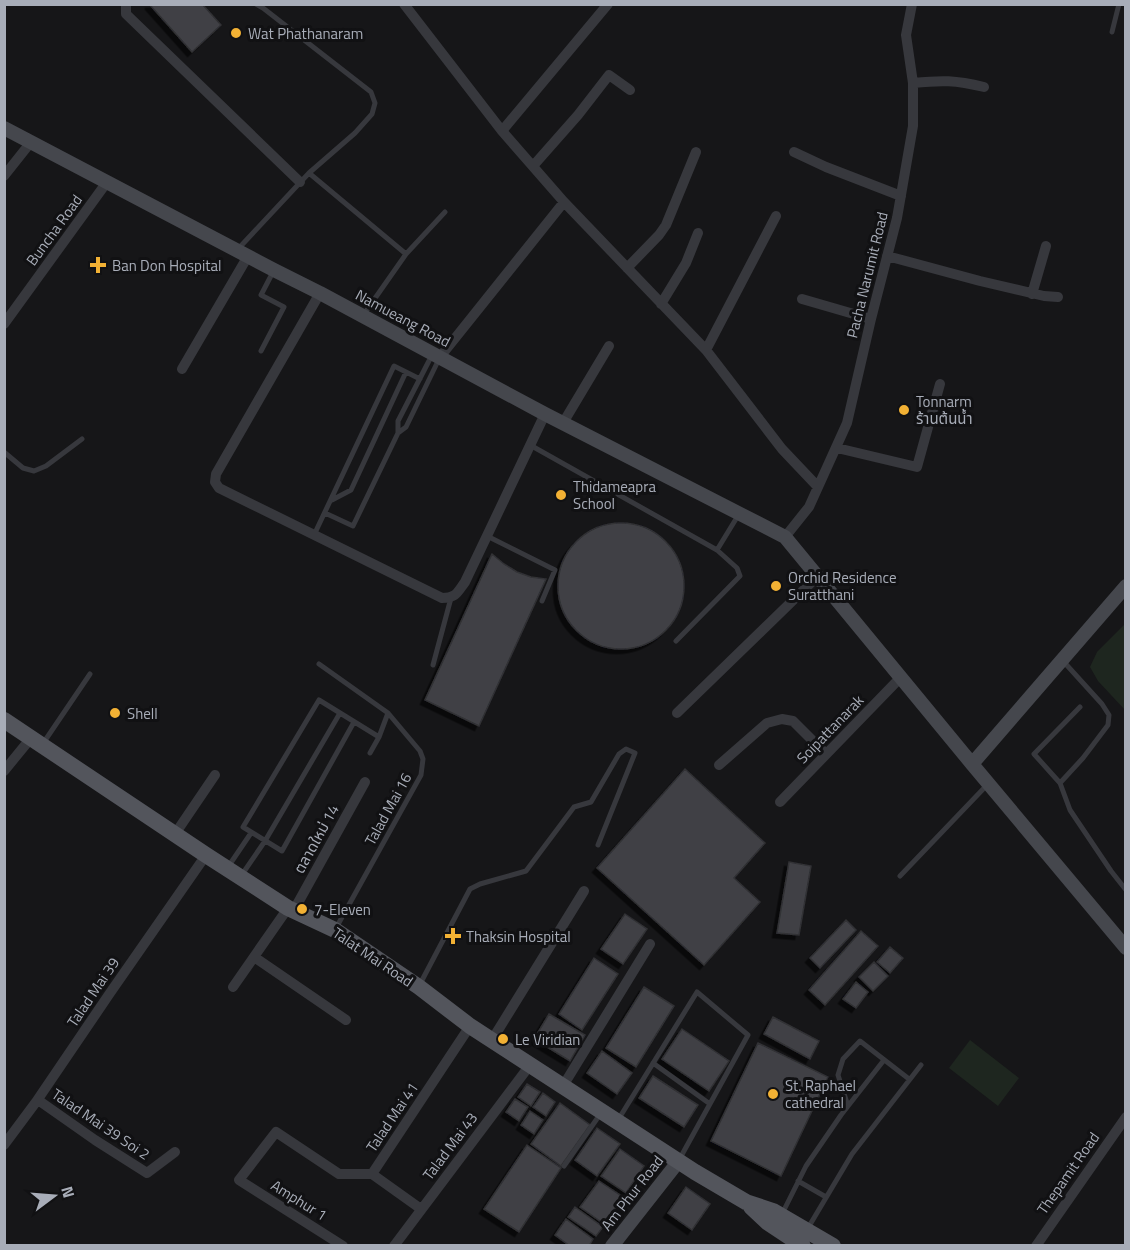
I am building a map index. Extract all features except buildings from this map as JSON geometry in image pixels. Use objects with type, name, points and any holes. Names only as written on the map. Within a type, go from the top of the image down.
[{"type":"main road","name":"Talat Mai Road","points":[[4,720],[233,873],[291,909],[335,930],[419,987],[470,1026],[678,1161],[746,1202]]},
{"type":"main road","points":[[746,1202],[781,1215],[798,1240]]},
{"type":"main road","points":[[746,1202],[767,1222],[798,1240],[833,1245]]},
{"type":"street","points":[[126,4],[126,14],[300,182]]},
{"type":"street","points":[[404,4],[502,131],[564,202],[706,350],[782,449],[818,487]]},
{"type":"street","points":[[502,131],[608,4]]},
{"type":"street","name":"Pacha Narumit Road","points":[[785,537],[809,507],[847,423],[897,218],[913,126],[913,83],[906,35],[912,4]]},
{"type":"street","points":[[533,166],[578,115],[609,75],[630,90]]},
{"type":"street","points":[[913,83],[946,80],[984,87]]},
{"type":"street","name":"Namueang Road","points":[[4,128],[321,293],[545,414],[785,537]]},
{"type":"street","points":[[4,176],[31,142]]},
{"type":"street","points":[[627,268],[659,235],[667,222],[696,152]]},
{"type":"street","points":[[794,152],[901,196]]},
{"type":"street","name":"Buncha Road","points":[[4,324],[107,182]]},
{"type":"street","points":[[437,355],[564,202]]},
{"type":"street","points":[[706,350],[776,216]]},
{"type":"street","points":[[662,304],[686,263],[698,233]]},
{"type":"street","points":[[1032,294],[1046,246]]},
{"type":"street","points":[[182,369],[242,253]]},
{"type":"street","points":[[887,256],[1032,294],[1058,297]]},
{"type":"street","points":[[321,293],[216,474],[215,482],[219,488],[442,598],[451,598],[465,582],[545,414]]},
{"type":"street","points":[[802,299],[871,319]]},
{"type":"street","points":[[563,423],[609,346]]},
{"type":"street","points":[[837,448],[917,467],[939,384]]},
{"type":"street","points":[[785,537],[1125,948]]},
{"type":"street","points":[[677,712],[818,576]]},
{"type":"street","points":[[972,764],[1125,586]]},
{"type":"street","name":"Soipattanarak","points":[[780,802],[901,677]]},
{"type":"street","points":[[720,765],[767,723],[782,719],[793,722],[826,754]]},
{"type":"street","points":[[4,771],[37,741]]},
{"type":"street","points":[[175,834],[215,775]]},
{"type":"street","name":"ตลาดใหม่ 14","points":[[233,987],[291,909],[365,782]]},
{"type":"street","name":"Talad Mai 39","points":[[4,1145],[38,1100],[206,855]]},
{"type":"street","points":[[492,1040],[584,891]]},
{"type":"street","points":[[563,1086],[650,944]]},
{"type":"street","points":[[254,957],[346,1020]]},
{"type":"street","name":"Talad Mai 41","points":[[239,1180],[276,1132],[339,1174],[372,1174],[470,1026]]},
{"type":"street","name":"Talad Mai 43","points":[[394,1245],[530,1065]]},
{"type":"street","name":"Talad Mai 39 Soi 2","points":[[38,1100],[147,1173],[176,1152]]},
{"type":"street","name":"Thepamit Road","points":[[1036,1245],[1125,1118]]},
{"type":"street","name":"Am Phur Road","points":[[612,1245],[678,1161]]},
{"type":"street","points":[[372,1174],[422,1209]]},
{"type":"street","name":"Amphur 1","points":[[239,1180],[343,1245]]},
{"type":"lane","points":[[242,253],[300,182],[355,133],[372,114],[375,103],[371,92],[256,4]]},
{"type":"lane","points":[[1112,33],[1119,4]]},
{"type":"lane","points":[[309,173],[406,254]]},
{"type":"lane","points":[[363,316],[406,254],[445,212]]},
{"type":"lane","points":[[261,351],[284,307],[261,295],[274,270]]},
{"type":"lane","points":[[326,513],[353,526],[398,433],[398,421],[420,379],[437,355]]},
{"type":"lane","points":[[398,433],[406,427],[437,355]]},
{"type":"lane","points":[[314,535],[394,366],[420,379]]},
{"type":"lane","points":[[332,500],[351,490],[406,372]]},
{"type":"lane","points":[[4,453],[23,468],[34,471],[46,466],[82,439]]},
{"type":"lane","points":[[530,445],[717,550],[737,568],[740,576],[676,641]]},
{"type":"lane","points":[[717,550],[739,514]]},
{"type":"lane","points":[[487,536],[555,570],[542,601]]},
{"type":"lane","points":[[433,665],[451,598]]},
{"type":"lane","points":[[1060,783],[1108,725],[1109,715],[1102,704],[1062,660]]},
{"type":"lane","name":"Talad Mai 16","points":[[319,664],[388,713],[420,752],[423,759],[421,775],[335,930]]},
{"type":"lane","points":[[37,741],[90,674]]},
{"type":"lane","points":[[354,722],[282,851],[243,827],[319,700],[379,737]]},
{"type":"lane","points":[[1080,707],[1034,754],[1060,783],[1070,810],[1125,890]]},
{"type":"lane","points":[[370,753],[388,713]]},
{"type":"lane","points":[[233,873],[264,841],[340,714]]},
{"type":"lane","points":[[419,987],[470,889],[476,885],[526,871],[574,807],[591,802],[619,754],[626,748],[635,753],[598,845]]},
{"type":"lane","points":[[900,876],[988,784]]},
{"type":"lane","points":[[233,873],[251,833]]},
{"type":"lane","points":[[617,1122],[697,992],[748,1035],[678,1161]]},
{"type":"lane","points":[[848,1106],[838,1075],[843,1059],[860,1041],[909,1079]]},
{"type":"lane","points":[[781,1215],[806,1166],[884,1060]]},
{"type":"lane","points":[[653,1063],[710,1104]]},
{"type":"lane","points":[[798,1240],[852,1154],[921,1065]]},
{"type":"lane","points":[[564,1166],[602,1112]]},
{"type":"lane","points":[[798,1181],[826,1197]]},
{"type":"shaded area","points":[[1125,624],[1125,710],[1098,681],[1090,667],[1097,652]]},
{"type":"shaded area","points":[[970,1040],[1019,1078],[998,1106],[949,1068]]},
{"type":"place","name":"Wat Phathanaram","points":[[236,33]]},
{"type":"place","name":"Ban Don Hospital","points":[[98,265]]},
{"type":"place","name":"Tonnarm ร้านต้นน้ำ","points":[[904,410]]},
{"type":"place","name":"Thidameapra School","points":[[561,495]]},
{"type":"place","name":"Orchid Residence Suratthani","points":[[776,586]]},
{"type":"place","name":"Shell","points":[[115,713]]},
{"type":"place","name":"7-Eleven","points":[[302,909]]},
{"type":"place","name":"Thaksin Hospital","points":[[453,936]]},
{"type":"place","name":"Le Viridian","points":[[503,1039]]},
{"type":"place","name":"St. Raphael cathedral","points":[[773,1094]]}]
